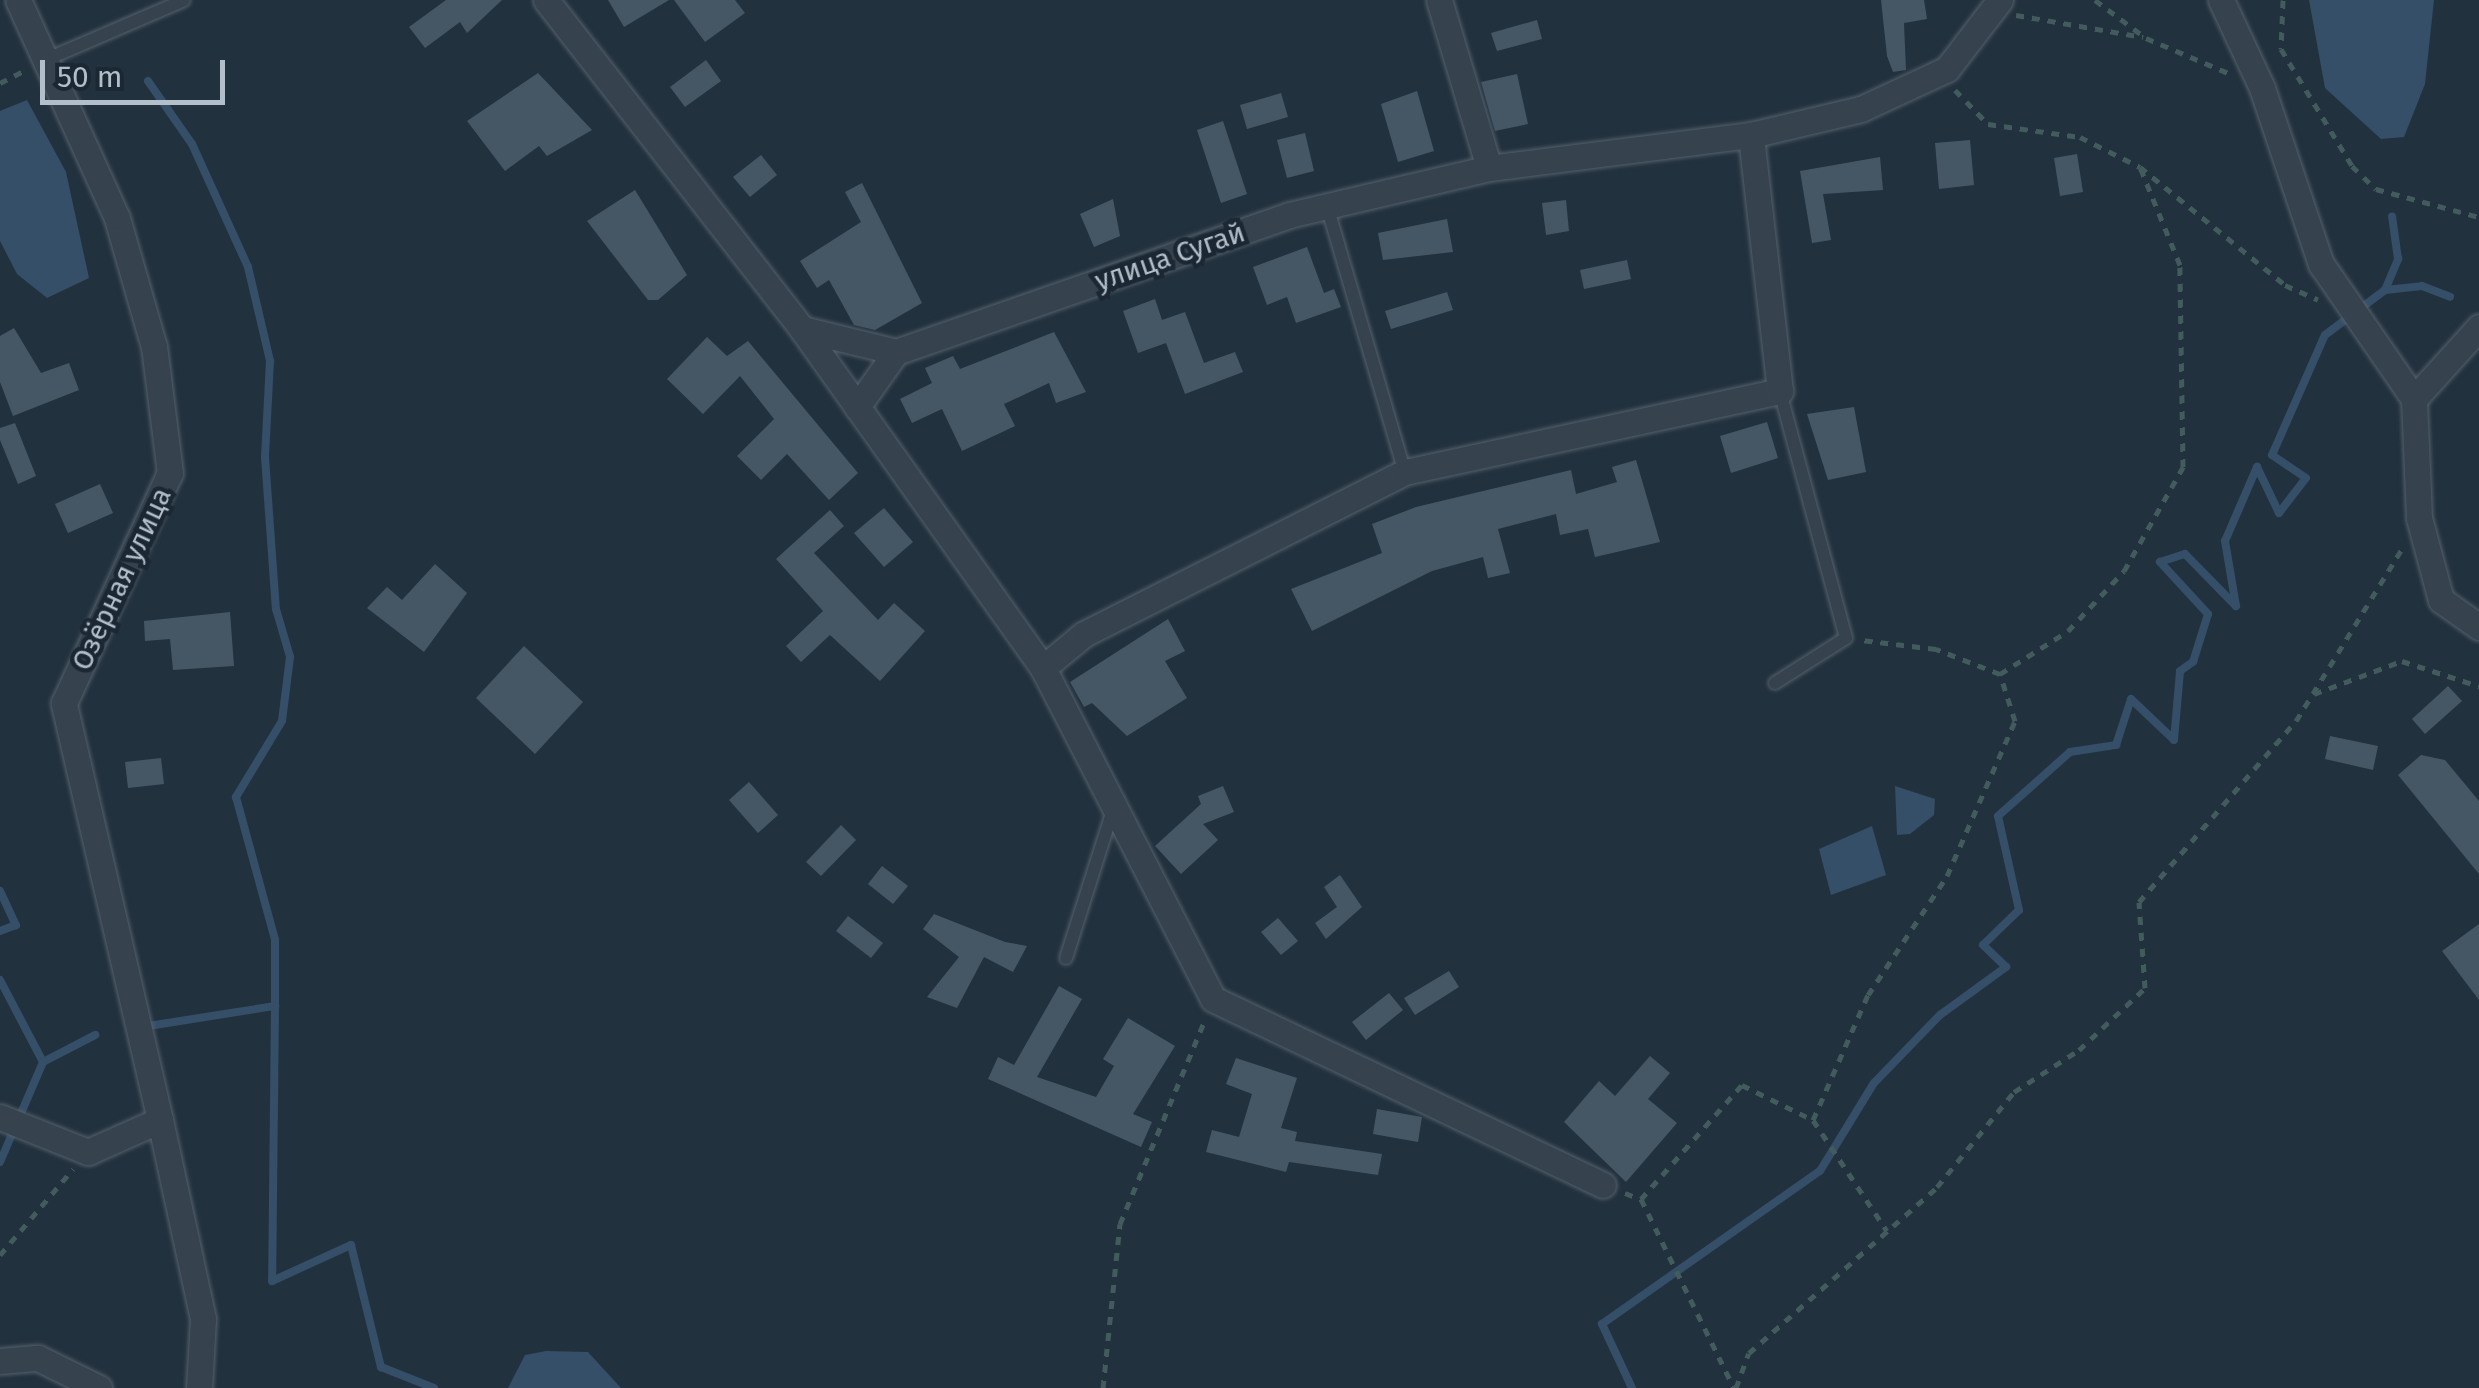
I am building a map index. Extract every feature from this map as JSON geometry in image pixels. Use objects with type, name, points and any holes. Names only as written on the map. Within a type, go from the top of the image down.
[{"type":"street","name":"Озёрная улица","points":[[18,0],[117,218],[154,347],[170,473],[64,703],[160,1120]]},
{"type":"street","points":[[546,0],[802,329],[1044,668],[1111,816],[1212,999],[1603,1185]]},
{"type":"street","points":[[1439,0],[1489,168]]},
{"type":"street","points":[[2221,0],[2262,88],[2321,264],[2414,398],[2419,518],[2441,600],[2479,627]]},
{"type":"street","points":[[1947,69],[1997,7]]},
{"type":"street","name":"улица Сугай","points":[[896,352],[1327,206],[1489,168],[1752,135],[1861,109],[1947,69]]},
{"type":"street","points":[[1044,668],[1084,634],[1406,472],[1780,391],[1752,135]]},
{"type":"street","points":[[2414,398],[2479,327]]},
{"type":"street","points":[[802,329],[896,352],[857,407]]},
{"type":"street","points":[[0,1118],[37,1137],[88,1152],[160,1120],[203,1318],[199,1388]]},
{"type":"street","points":[[0,1361],[38,1358],[99,1388]]},
{"type":"lane","points":[[46,60],[184,0]]},
{"type":"lane","points":[[1327,206],[1406,472]]},
{"type":"lane","points":[[1775,683],[1846,638],[1780,391]]},
{"type":"lane","points":[[1066,958],[1111,816]]},
{"type":"path","points":[[2095,0],[2146,38]]},
{"type":"path","points":[[2282,0],[2281,50],[2352,166],[2376,189],[2479,217]]},
{"type":"path","points":[[1997,7],[2146,38],[2262,88]]},
{"type":"path","points":[[1947,69],[1959,101],[1988,124],[2080,137],[2140,167],[2285,285],[2315,301],[2340,294]]},
{"type":"path","points":[[2000,674],[2068,631],[2124,571],[2183,467],[2180,265],[2140,167]]},
{"type":"path","points":[[1735,1388],[1749,1353],[1938,1186],[2014,1092],[2079,1050],[2144,988],[2139,902],[2311,695],[2419,518]]},
{"type":"path","points":[[1846,638],[1936,650],[2000,674]]},
{"type":"path","points":[[2311,695],[2402,661],[2479,686]]},
{"type":"path","points":[[1813,1120],[1838,1052],[1947,876],[1997,768],[2015,721],[2000,674]]},
{"type":"path","points":[[1103,1388],[1117,1238],[1212,999]]},
{"type":"path","points":[[1642,1198],[1742,1085],[1813,1120],[1838,1164],[1886,1231]]},
{"type":"path","points":[[0,1255],[88,1152]]},
{"type":"path","points":[[1603,1185],[1642,1198],[1735,1388]]},
{"type":"water","points":[[2309,0],[2434,0],[2425,84],[2404,137],[2381,139],[2325,88]]},
{"type":"water","points":[[27,100],[66,172],[89,278],[47,298],[17,274],[0,241],[0,111]]},
{"type":"water","points":[[1895,786],[1935,799],[1934,815],[1910,834],[1897,835]]},
{"type":"water","points":[[1872,826],[1886,875],[1831,895],[1819,849]]},
{"type":"water","points":[[588,1352],[621,1388],[508,1388],[525,1355]]},
{"type":"building","points":[[446,0],[502,0],[467,33],[460,22],[425,48],[409,27]]},
{"type":"building","points":[[608,0],[669,0],[624,27]]},
{"type":"building","points":[[674,0],[735,0],[745,13],[705,42]]},
{"type":"building","points":[[1881,0],[1924,0],[1927,19],[1904,23],[1906,70],[1893,72],[1887,56]]},
{"type":"building","points":[[1537,20],[1542,39],[1497,51],[1491,33]]},
{"type":"building","points":[[706,60],[721,81],[685,107],[670,87]]},
{"type":"building","points":[[538,73],[592,130],[547,156],[539,146],[505,171],[467,121]]},
{"type":"building","points":[[1517,74],[1528,124],[1495,131],[1481,82]]},
{"type":"building","points":[[1417,91],[1434,151],[1398,162],[1381,104]]},
{"type":"building","points":[[1281,93],[1288,117],[1247,129],[1240,105]]},
{"type":"building","points":[[1223,121],[1247,194],[1221,203],[1197,130]]},
{"type":"building","points":[[1305,133],[1314,171],[1287,178],[1277,140]]},
{"type":"building","points":[[1970,140],[1974,185],[1939,189],[1935,143]]},
{"type":"building","points":[[2077,154],[2083,192],[2060,196],[2054,158]]},
{"type":"building","points":[[761,155],[777,175],[750,197],[733,177]]},
{"type":"building","points":[[1880,157],[1883,190],[1823,194],[1831,240],[1812,243],[1800,171]]},
{"type":"building","points":[[862,183],[922,303],[875,330],[854,325],[829,280],[817,288],[800,261],[861,222],[845,192]]},
{"type":"building","points":[[635,190],[687,275],[658,300],[648,300],[587,221]]},
{"type":"building","points":[[1113,199],[1120,236],[1094,247],[1080,214]]},
{"type":"building","points":[[1566,200],[1569,231],[1546,235],[1542,203]]},
{"type":"building","points":[[1447,219],[1453,252],[1383,260],[1378,233]]},
{"type":"building","points":[[1307,247],[1324,293],[1334,289],[1341,307],[1296,323],[1287,297],[1267,305],[1253,267]]},
{"type":"building","points":[[1627,260],[1631,279],[1584,289],[1580,270]]},
{"type":"building","points":[[1447,292],[1453,310],[1391,329],[1385,311]]},
{"type":"building","points":[[1155,299],[1162,320],[1185,312],[1204,363],[1235,352],[1243,372],[1185,394],[1166,343],[1138,353],[1123,311]]},
{"type":"building","points":[[14,328],[41,373],[69,363],[79,390],[13,416],[0,382],[0,336]]},
{"type":"building","points":[[1054,332],[1086,392],[1056,403],[1049,383],[1004,404],[1015,426],[962,451],[942,409],[912,423],[900,399],[932,383],[925,368],[953,356],[960,369]]},
{"type":"building","points":[[707,337],[727,356],[748,341],[858,473],[829,500],[787,454],[761,480],[737,456],[774,419],[740,376],[703,414],[667,379]]},
{"type":"building","points":[[1854,407],[1866,472],[1828,480],[1807,414]]},
{"type":"building","points":[[1767,422],[1778,458],[1731,473],[1720,436]]},
{"type":"building","points":[[15,423],[36,476],[18,484],[0,440],[0,428]]},
{"type":"building","points":[[1636,460],[1660,542],[1595,557],[1588,529],[1560,535],[1556,514],[1498,529],[1510,573],[1488,578],[1483,557],[1432,571],[1312,631],[1291,589],[1382,553],[1372,524],[1416,507],[1571,470],[1576,494],[1617,482],[1612,467]]},
{"type":"building","points":[[100,484],[113,513],[68,533],[55,504]]},
{"type":"building","points":[[884,508],[913,542],[884,567],[854,533]]},
{"type":"building","points":[[830,510],[844,526],[814,553],[878,620],[894,603],[925,631],[880,681],[830,635],[801,662],[786,646],[823,611],[776,559]]},
{"type":"building","points":[[435,564],[467,593],[424,652],[367,608],[387,587],[402,600]]},
{"type":"building","points":[[230,612],[234,666],[173,670],[170,639],[145,641],[144,621]]},
{"type":"building","points":[[1168,619],[1185,651],[1165,661],[1187,698],[1127,736],[1092,703],[1084,707],[1070,682]]},
{"type":"building","points":[[524,646],[583,702],[535,754],[476,698]]},
{"type":"building","points":[[2448,686],[2462,701],[2425,734],[2412,719]]},
{"type":"building","points":[[2330,736],[2378,746],[2373,770],[2325,759]]},
{"type":"building","points":[[2421,755],[2445,760],[2479,801],[2479,874],[2398,775]]},
{"type":"building","points":[[161,758],[164,784],[128,788],[125,762]]},
{"type":"building","points":[[749,782],[778,815],[758,833],[729,800]]},
{"type":"building","points":[[1223,786],[1234,812],[1203,824],[1218,840],[1181,874],[1155,846],[1201,804],[1198,796]]},
{"type":"building","points":[[841,825],[856,840],[821,876],[806,862]]},
{"type":"building","points":[[882,866],[908,886],[893,904],[868,884]]},
{"type":"building","points":[[1340,875],[1362,907],[1326,939],[1315,923],[1337,907],[1324,887]]},
{"type":"building","points":[[934,914],[1005,942],[1027,946],[1013,972],[984,957],[957,1008],[927,997],[959,957],[923,929]]},
{"type":"building","points":[[848,916],[883,943],[871,958],[836,931]]},
{"type":"building","points":[[1278,918],[1298,941],[1281,955],[1261,932]]},
{"type":"building","points":[[2479,924],[2479,1000],[2442,951]]},
{"type":"building","points":[[1449,971],[1459,987],[1415,1015],[1404,998]]},
{"type":"building","points":[[1059,986],[1082,999],[1037,1077],[1096,1097],[1114,1066],[1103,1059],[1128,1018],[1175,1046],[1133,1114],[1152,1122],[1141,1147],[988,1079],[998,1057],[1014,1065]]},
{"type":"building","points":[[1389,993],[1403,1010],[1366,1040],[1352,1022]]},
{"type":"building","points":[[1650,1056],[1670,1073],[1648,1099],[1677,1123],[1626,1182],[1564,1122],[1599,1081],[1615,1096]]},
{"type":"building","points":[[1236,1058],[1297,1078],[1281,1128],[1297,1132],[1295,1141],[1382,1154],[1378,1175],[1289,1162],[1286,1172],[1206,1152],[1212,1130],[1239,1137],[1252,1094],[1226,1084]]},
{"type":"building","points":[[1377,1109],[1422,1117],[1418,1142],[1373,1134]]},
{"type":"waterway","points":[[148,81],[192,144],[248,267],[270,361],[265,457],[276,609],[290,657],[282,721],[236,797],[275,940],[275,1006]]},
{"type":"waterway","points":[[1632,1388],[1602,1324],[1820,1171],[1874,1083],[1940,1015],[2006,967],[1983,945],[2019,910],[1998,816],[2070,752],[2116,745],[2131,699],[2174,740],[2180,671],[2193,662],[2208,614],[2160,562],[2185,554],[2236,606],[2225,541],[2257,467],[2279,513],[2306,478],[2272,455],[2325,335],[2385,290],[2398,259],[2392,216]]},
{"type":"waterway","points":[[2385,290],[2422,286],[2450,297]]},
{"type":"waterway","points":[[0,891],[16,925],[0,931]]},
{"type":"waterway","points":[[0,980],[43,1062],[95,1035]]},
{"type":"waterway","points":[[142,1027],[275,1006],[272,1281],[351,1245],[381,1367],[434,1388]]},
{"type":"waterway","points":[[0,1162],[43,1062]]}]
